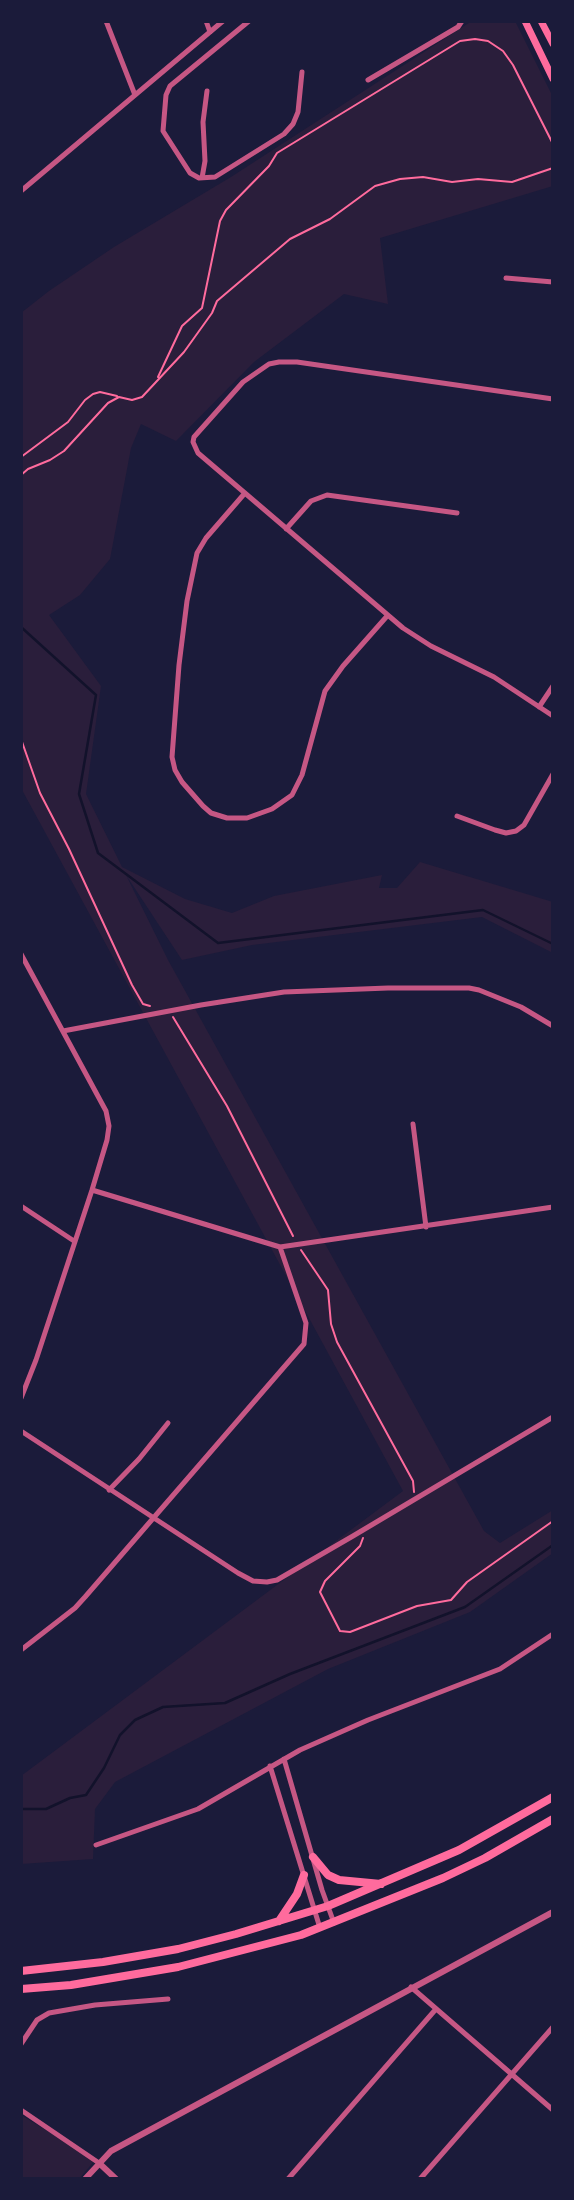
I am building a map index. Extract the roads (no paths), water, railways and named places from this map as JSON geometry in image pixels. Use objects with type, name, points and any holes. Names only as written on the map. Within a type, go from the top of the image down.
[{"type":"main road","points":[[526,21],[553,79]]},
{"type":"main road","points":[[541,21],[553,44]]},
{"type":"main road","points":[[21,1971],[103,1962],[178,1949],[328,1906],[459,1850],[553,1797]]},
{"type":"main road","points":[[21,1989],[71,1985],[178,1967],[256,1948],[320,1928],[443,1878],[485,1858],[553,1819]]},
{"type":"main road","points":[[313,1857],[327,1875],[339,1880],[384,1884]]},
{"type":"main road","points":[[279,1921],[297,1894],[304,1875]]},
{"type":"street","points":[[106,21],[135,95]]},
{"type":"street","points":[[206,21],[210,32]]},
{"type":"street","points":[[21,191],[223,21]]},
{"type":"street","points":[[249,21],[170,86],[166,95],[163,131],[186,169],[194,176],[210,178],[289,129],[298,113],[302,72]]},
{"type":"street","points":[[368,80],[458,27],[462,21]]},
{"type":"street","points":[[202,178],[205,160],[203,122],[207,91]]},
{"type":"street","points":[[506,278],[553,282]]},
{"type":"street","points":[[553,399],[297,362],[279,362],[269,365],[243,382],[194,438],[195,449],[388,615],[431,646],[494,677],[553,716]]},
{"type":"street","points":[[245,494],[206,538],[195,559],[179,664],[172,757],[182,782],[211,813],[226,818],[247,818],[272,809],[296,788],[325,691],[388,615]]},
{"type":"street","points":[[286,529],[311,501],[327,495],[457,513]]},
{"type":"street","points":[[539,707],[553,686]]},
{"type":"street","points":[[457,816],[506,833],[516,831],[524,825],[553,774]]},
{"type":"street","points":[[21,954],[109,1119],[107,1140],[92,1190],[37,1360],[21,1398]]},
{"type":"street","points":[[63,1031],[296,991],[469,988],[521,1007],[553,1026]]},
{"type":"street","points":[[413,1124],[426,1227]]},
{"type":"street","points":[[92,1190],[280,1247],[553,1207]]},
{"type":"street","points":[[21,1206],[74,1241]]},
{"type":"street","points":[[21,1650],[75,1608],[304,1344],[306,1322],[280,1247]]},
{"type":"street","points":[[21,1431],[238,1573],[261,1582],[277,1580],[553,1417]]},
{"type":"street","points":[[109,1490],[168,1423]]},
{"type":"street","points":[[96,1845],[198,1808],[270,1766],[368,1720],[500,1669],[553,1634]]},
{"type":"street","points":[[284,1759],[334,1923]]},
{"type":"street","points":[[270,1766],[320,1928]]},
{"type":"street","points":[[85,2179],[111,2151],[553,1912]]},
{"type":"street","points":[[411,1987],[553,2110]]},
{"type":"street","points":[[21,2044],[37,2020],[49,2013],[95,2005],[168,1999]]},
{"type":"street","points":[[288,2179],[436,2009]]},
{"type":"street","points":[[420,2179],[553,2027]]},
{"type":"street","points":[[21,2110],[99,2162],[116,2179]]},
{"type":"waterway","points":[[21,627],[96,695],[79,794],[98,853],[218,943],[483,910],[553,944]]},
{"type":"waterway","points":[[21,1809],[46,1809],[70,1798],[86,1795],[104,1768],[120,1735],[135,1720],[163,1707],[225,1703],[290,1674],[465,1607],[553,1545]]}]
